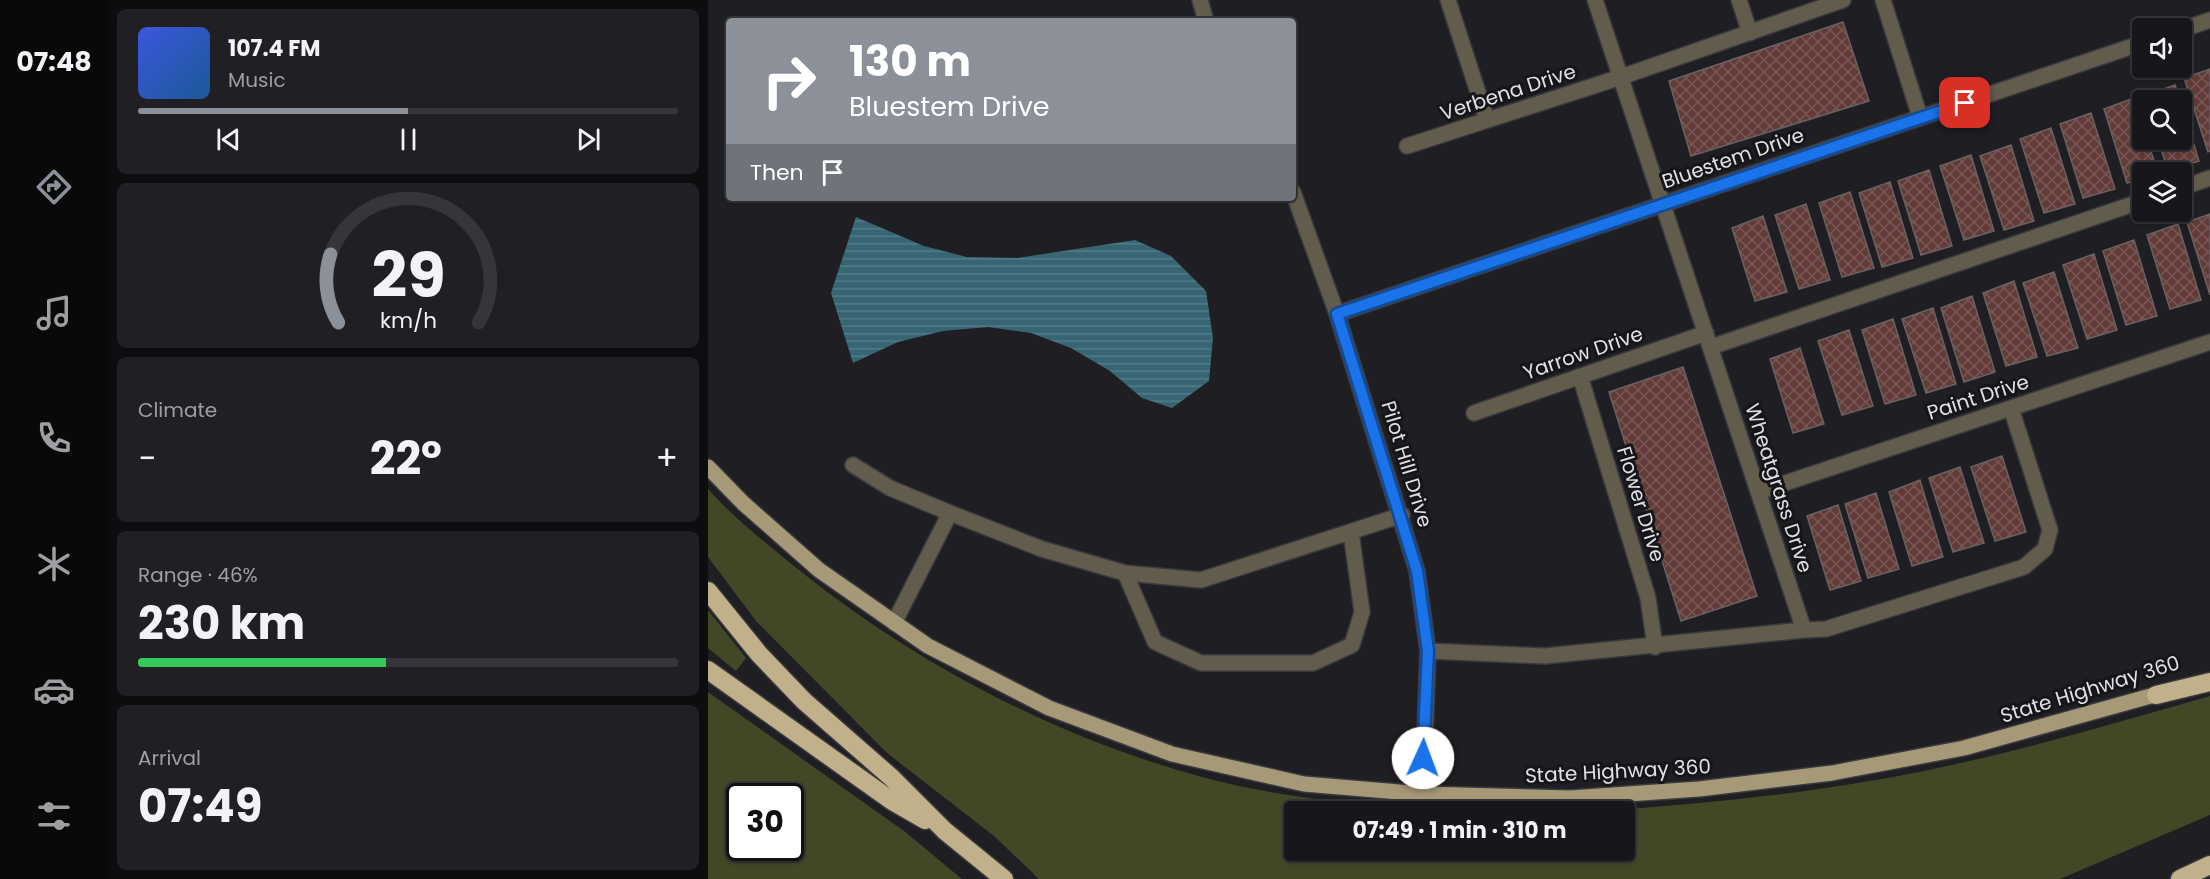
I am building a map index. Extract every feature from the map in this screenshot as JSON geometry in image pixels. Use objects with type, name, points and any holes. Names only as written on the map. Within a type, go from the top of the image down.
[{"type":"highway","points":[[708,591],[759,654],[804,701],[892,778],[945,831],[1004,879]]},
{"type":"highway","points":[[708,670],[892,801],[945,831]]},
{"type":"highway","points":[[2156,695],[2210,682]]},
{"type":"highway","points":[[2180,879],[2210,865]]},
{"type":"main road","name":"State Highway 360","points":[[708,467],[743,503],[819,570],[928,646],[1049,708],[1172,754],[1304,784],[1423,794],[1570,798],[1700,789],[1832,773],[1964,748],[2156,695],[2210,674]]},
{"type":"street","points":[[1200,0],[1205,18]]},
{"type":"street","points":[[1448,0],[1486,120]]},
{"type":"street","name":"Wheatgrass Drive","points":[[1595,0],[1804,630]]},
{"type":"street","points":[[1739,0],[1749,33]]},
{"type":"street","name":"Verbena Drive","points":[[1407,146],[1621,77],[1844,0]]},
{"type":"street","points":[[1883,0],[1920,117]]},
{"type":"street","points":[[2192,26],[2210,20]]},
{"type":"street","name":"Bluestem Drive","points":[[1337,314],[2132,46]]},
{"type":"street","points":[[2192,184],[2210,178]]},
{"type":"street","name":"Pilot Hill Drive","points":[[1296,200],[1337,314],[1402,515],[1417,571],[1428,651],[1423,794]]},
{"type":"street","name":"Yarrow Drive","points":[[1474,413],[1580,376],[1708,340],[2132,204]]},
{"type":"street","name":"Paint Drive","points":[[1758,492],[2210,342]]},
{"type":"street","name":"Flower Drive","points":[[1580,376],[1648,598],[1654,646]]},
{"type":"street","points":[[1428,651],[1545,656],[1826,629],[2024,567],[2045,549],[2050,530],[2011,408]]},
{"type":"street","points":[[854,465],[890,488],[1042,549],[1125,573],[1201,580],[1402,515]]},
{"type":"street","points":[[894,623],[950,513]]},
{"type":"street","points":[[1125,573],[1155,642],[1201,663],[1312,663],[1352,645],[1362,612],[1351,532]]},
{"type":"green space","points":[[708,489],[737,518],[835,598],[883,631],[984,691],[1091,740],[1146,760],[1230,784],[1332,801],[1284,801],[1284,861],[1635,861],[1635,808],[1793,793],[1939,768],[2099,728],[2210,696],[2210,815],[2060,879],[1039,879],[994,836],[887,753],[756,621],[708,557]]},
{"type":"green space","points":[[708,610],[746,658],[736,671],[708,648]]},
{"type":"green space","points":[[708,692],[904,831],[962,879],[708,879]]},
{"type":"water","points":[[856,217],[924,246],[967,257],[1017,258],[1135,240],[1171,256],[1206,291],[1213,338],[1209,381],[1172,408],[1142,398],[1110,371],[1071,348],[1031,333],[988,327],[943,331],[898,342],[853,363],[831,293]]},
{"type":"building","points":[[1843,22],[1869,101],[1691,156],[1669,81]]},
{"type":"building","points":[[2210,69],[2210,151],[2208,152],[2192,103],[2192,90],[2188,90],[2184,78],[2192,78],[2192,75]]},
{"type":"building","points":[[2175,85],[2177,90],[2161,90]]},
{"type":"building","points":[[2132,99],[2132,150],[2150,150],[2155,162],[2132,162],[2132,181],[2127,183],[2104,109]]},
{"type":"building","points":[[2091,113],[2115,189],[2083,198],[2060,124]]},
{"type":"building","points":[[2051,128],[2075,204],[2044,213],[2020,139]]},
{"type":"building","points":[[2192,138],[2199,161],[2192,163],[2165,162],[2161,150],[2192,150]]},
{"type":"building","points":[[2011,145],[2034,221],[2004,230],[1980,156]]},
{"type":"building","points":[[1971,155],[1994,231],[1964,240],[1940,166]]},
{"type":"building","points":[[1929,170],[1952,246],[1921,255],[1898,181]]},
{"type":"building","points":[[1890,182],[1913,258],[1882,267],[1859,193]]},
{"type":"building","points":[[1850,192],[1874,268],[1842,277],[1819,203]]},
{"type":"building","points":[[1806,204],[1830,280],[1799,289],[1775,215]]},
{"type":"building","points":[[2210,214],[2210,295],[2187,222]]},
{"type":"building","points":[[1763,216],[1787,292],[1755,301],[1732,228]]},
{"type":"building","points":[[2178,224],[2201,300],[2170,309],[2147,235]]},
{"type":"building","points":[[2134,240],[2157,316],[2126,325],[2103,251]]},
{"type":"building","points":[[2094,254],[2117,330],[2087,339],[2063,265]]},
{"type":"building","points":[[2054,272],[2078,348],[2047,356],[2023,283]]},
{"type":"building","points":[[2014,281],[2037,357],[2006,366],[1983,293]]},
{"type":"building","points":[[1972,296],[1995,372],[1964,382],[1941,308]]},
{"type":"building","points":[[1933,308],[1956,384],[1926,393],[1902,319]]},
{"type":"building","points":[[1893,319],[1916,395],[1885,404],[1862,330]]},
{"type":"building","points":[[1849,330],[1873,406],[1842,415],[1818,341]]},
{"type":"building","points":[[1800,348],[1824,424],[1793,433],[1770,359]]},
{"type":"building","points":[[1683,367],[1757,596],[1681,621],[1609,392]]},
{"type":"building","points":[[2002,456],[2026,532],[1995,541],[1971,467]]},
{"type":"building","points":[[1960,467],[1984,543],[1953,552],[1929,478]]},
{"type":"building","points":[[1920,480],[1943,557],[1912,566],[1889,492]]},
{"type":"building","points":[[1876,493],[1899,569],[1868,578],[1845,504]]},
{"type":"building","points":[[1838,505],[1861,581],[1830,590],[1807,516]]},
{"type":"route","points":[[1423,758],[1428,651],[1417,571],[1402,515],[1337,314],[1965,103]]}]
